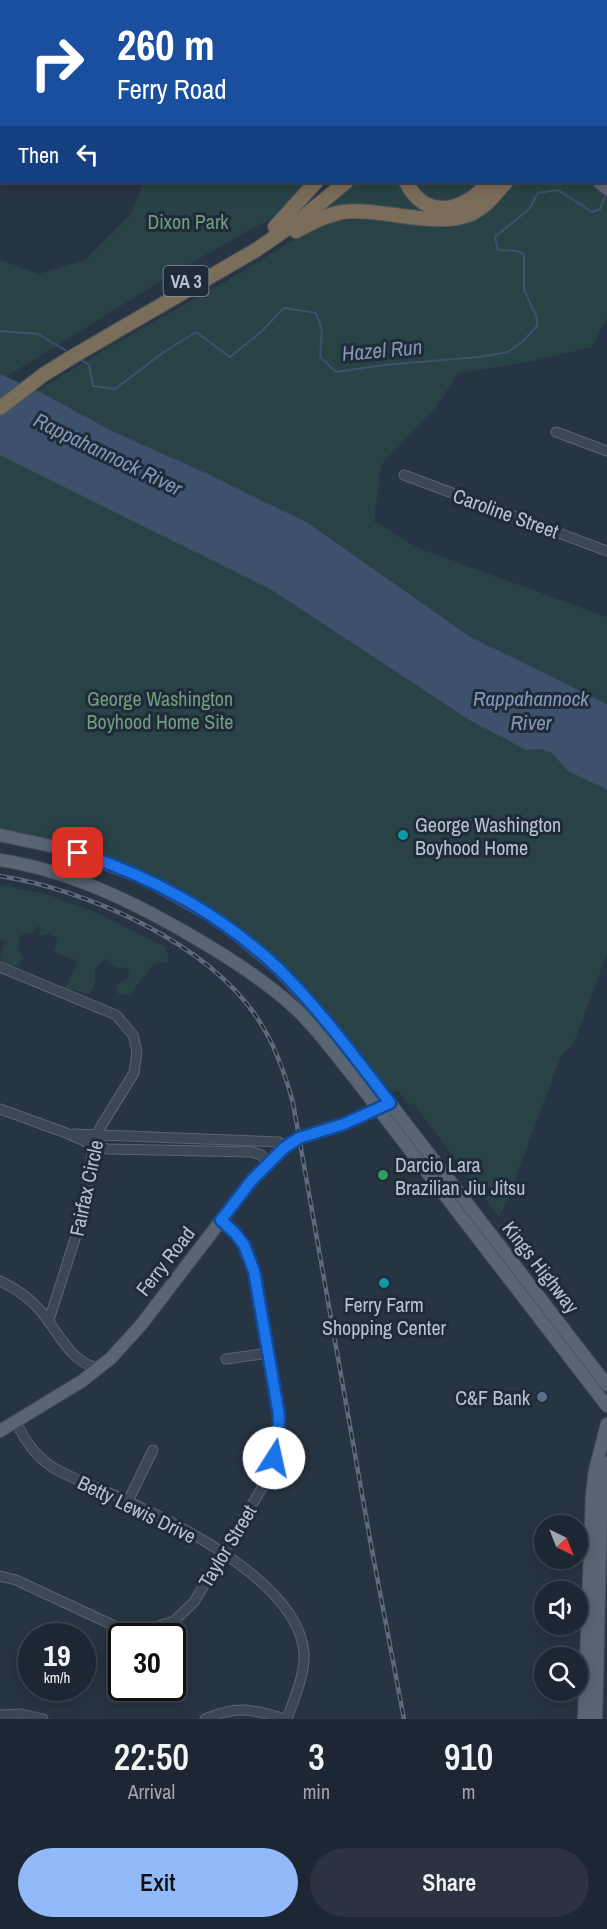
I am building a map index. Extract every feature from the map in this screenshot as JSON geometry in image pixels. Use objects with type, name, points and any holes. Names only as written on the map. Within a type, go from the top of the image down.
[{"type":"highway","points":[[275,228],[315,183]]},
{"type":"highway","name":"VA 3","points":[[0,408],[43,375],[101,336],[275,228],[333,183]]},
{"type":"highway","name":"VA 3","points":[[0,396],[40,367],[238,261],[302,219],[345,183]]},
{"type":"highway","points":[[407,183],[420,200],[443,208],[459,206],[467,202],[488,183]]},
{"type":"highway","points":[[238,261],[321,219],[343,212],[448,219],[466,216],[485,205],[505,183]]},
{"type":"main road","name":"Kings Highway","points":[[0,835],[65,849],[123,869],[178,896],[211,916],[261,953],[296,987],[333,1029],[385,1106],[607,1406]]},
{"type":"main road","name":"Kings Highway","points":[[0,860],[57,873],[112,894],[162,918],[231,960],[268,986],[299,1012],[385,1106],[607,1385]]},
{"type":"main road","name":"Ferry Road","points":[[0,1431],[100,1368],[128,1340],[268,1162],[284,1148],[299,1138],[344,1124],[385,1106]]},
{"type":"main road","points":[[584,1719],[595,1470],[607,1424]]},
{"type":"main road","points":[[596,1719],[604,1603],[601,1513],[607,1463]]},
{"type":"main road","points":[[589,1583],[594,1594],[595,1616],[603,1620]]},
{"type":"street","points":[[556,432],[607,451]]},
{"type":"street","name":"Caroline Street","points":[[404,475],[607,551]]},
{"type":"street","name":"Fairfax Circle","points":[[0,967],[108,1010],[123,1021],[133,1035],[137,1051],[134,1073],[94,1141],[83,1214],[49,1320]]},
{"type":"street","points":[[1,1108],[66,1133],[125,1149],[252,1152],[261,1155],[268,1162]]},
{"type":"street","points":[[94,1141],[279,1142],[284,1148]]},
{"type":"street","name":"Taylor Street","points":[[0,1576],[16,1580],[111,1626],[129,1630],[146,1630],[165,1625],[188,1609],[224,1554],[262,1488],[270,1469],[278,1443],[279,1415],[259,1294],[249,1256],[235,1233],[221,1220]]},
{"type":"street","points":[[0,1281],[28,1298],[49,1320],[76,1358],[88,1365],[100,1368]]},
{"type":"street","points":[[225,1359],[269,1353]]},
{"type":"street","name":"Betty Lewis Drive","points":[[16,1422],[27,1444],[52,1467],[128,1501],[224,1554],[252,1573],[273,1592],[290,1615],[300,1634],[304,1653],[302,1670],[286,1719]]},
{"type":"street","points":[[128,1501],[153,1450]]},
{"type":"street","points":[[205,1719],[221,1712],[243,1709],[286,1719]]},
{"type":"street","points":[[0,1715],[21,1714],[43,1719]]},
{"type":"green space","name":"Dixon Park","points":[[144,183],[307,183],[272,218],[179,270],[6,377],[0,374],[0,260],[39,274],[85,260],[130,215]]},
{"type":"green space","points":[[353,183],[403,183],[439,210],[492,183],[497,183],[479,203],[456,214],[355,206],[321,213]]},
{"type":"green space","points":[[409,183],[483,183],[458,202],[429,201]]},
{"type":"green space","points":[[512,183],[590,183],[607,199],[607,318],[592,347],[529,362],[458,373],[437,406],[381,465],[374,521],[418,548],[607,617],[607,704],[469,636],[308,523],[208,474],[110,430],[37,391],[317,228],[330,223],[355,220],[444,228],[467,223],[483,212]]},
{"type":"green space","name":"George Washington Boyhood Home Site","points":[[0,455],[275,592],[469,720],[526,750],[540,749],[553,753],[568,771],[607,790],[607,954],[574,1043],[561,1056],[499,1217],[413,1103],[410,1105],[397,1090],[393,1093],[308,990],[234,922],[158,878],[102,854],[0,829]]},
{"type":"green space","points":[[0,885],[43,893],[97,913],[166,947],[169,962],[154,964],[129,995],[118,994],[117,985],[130,977],[129,969],[116,967],[105,959],[95,969],[95,983],[89,994],[65,988],[78,962],[54,952],[58,938],[48,934],[40,936],[38,925],[33,932],[21,935],[17,949],[24,957],[18,966],[5,965],[0,960],[6,941],[0,940]]},
{"type":"water","name":"Rappahannock River","points":[[0,374],[42,393],[110,430],[208,474],[308,523],[469,636],[607,704],[607,790],[568,771],[552,753],[540,749],[526,750],[469,720],[275,592],[0,455]]},
{"type":"waterway","name":"Hazel Run","points":[[80,359],[89,365],[93,386],[115,389],[164,352],[196,332],[230,357],[261,332],[284,308],[316,313],[322,330],[320,357],[336,372],[508,352],[523,341],[537,326],[537,318],[524,290],[524,254],[517,251],[498,250],[495,237],[529,209],[538,193],[558,190],[592,212],[600,209],[607,192]]},
{"type":"waterway","name":"Hazel Run","points":[[0,331],[38,334],[70,353]]},
{"type":"railway","points":[[0,876],[34,883],[107,907],[178,944],[209,967],[236,992],[258,1019],[274,1049],[293,1103],[404,1719]]},
{"type":"place","name":"George Washington Boyhood Home","points":[[403,835]]},
{"type":"place","name":"Darcio Lara Brazilian Jiu Jitsu","points":[[383,1175]]},
{"type":"place","name":"Ferry Farm Shopping Center","points":[[384,1283]]},
{"type":"place","name":"C&F Bank","points":[[542,1397]]},
{"type":"route","points":[[78,853],[123,869],[187,901],[223,924],[261,953],[296,987],[333,1029],[390,1103],[344,1124],[299,1138],[284,1148],[252,1180],[221,1220],[244,1245],[254,1271],[279,1415],[278,1443],[274,1458]]}]
